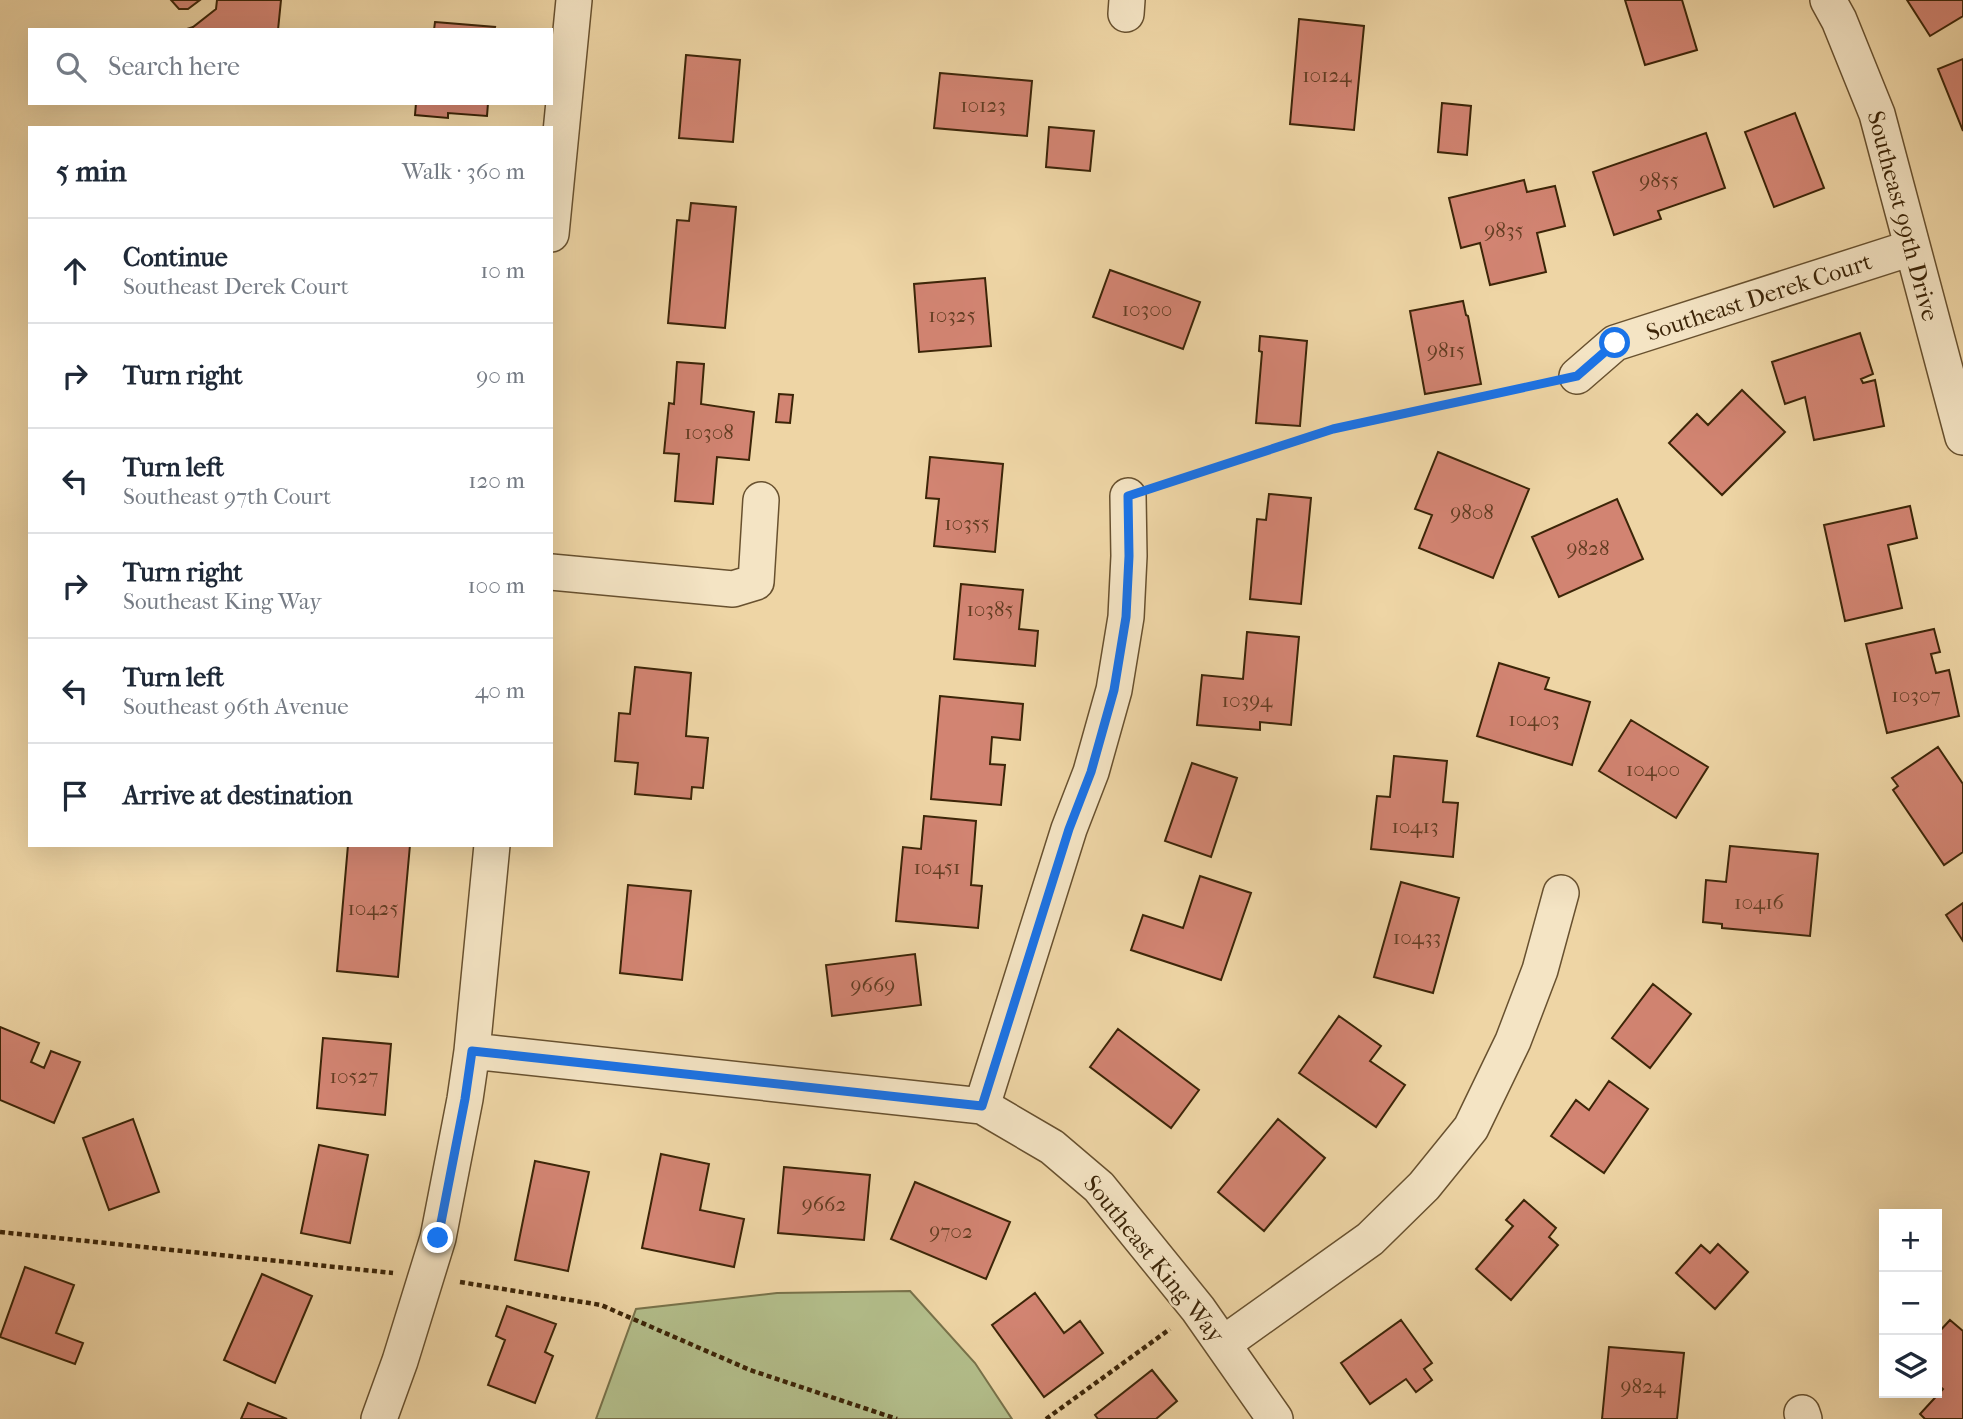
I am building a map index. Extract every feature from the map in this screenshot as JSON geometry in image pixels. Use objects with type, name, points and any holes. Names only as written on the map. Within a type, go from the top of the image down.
[{"type":"street","points":[[553,214],[574,0]]},
{"type":"street","name":"Southeast 99th Drive","points":[[1828,0],[1839,20],[1877,114],[1963,437]]},
{"type":"street","name":"Southeast Derek Court","points":[[1577,376],[1615,343],[1911,248]]},
{"type":"street","points":[[982,1106],[1069,829],[1091,772],[1114,690],[1126,617],[1128,496]]},
{"type":"street","points":[[553,572],[733,589],[756,582],[761,500]]},
{"type":"street","points":[[379,1419],[438,1238],[472,1051],[492,847]]},
{"type":"street","points":[[1223,1344],[1370,1239],[1424,1186],[1471,1128],[1513,1041],[1540,970],[1561,893]]},
{"type":"street","name":"Southeast King Way","points":[[472,1051],[982,1106],[1052,1147],[1092,1180],[1198,1309],[1275,1419]]},
{"type":"path","points":[[1128,496],[1333,429],[1577,376]]},
{"type":"path","points":[[0,1232],[426,1276],[601,1306],[750,1370],[897,1419]]},
{"type":"path","points":[[1046,1419],[1198,1309]]},
{"type":"green space","points":[[910,1291],[975,1363],[1012,1419],[596,1419],[636,1309],[777,1293]]},
{"type":"building","points":[[171,0],[200,0],[188,9],[179,9]]},
{"type":"building","points":[[217,0],[281,0],[278,28],[190,28],[216,9]]},
{"type":"building","points":[[1625,0],[1682,0],[1697,50],[1645,65]]},
{"type":"building","points":[[1907,0],[1963,0],[1963,16],[1930,36]]},
{"type":"building","points":[[1299,19],[1364,26],[1354,130],[1290,124]]},
{"type":"building","points":[[435,22],[495,27],[495,28],[434,28]]},
{"type":"building","points":[[686,55],[740,60],[733,142],[679,138]]},
{"type":"building","points":[[1963,59],[1963,131],[1938,69]]},
{"type":"building","points":[[940,73],[1032,81],[1027,136],[934,128]]},
{"type":"building","points":[[1442,103],[1471,106],[1467,155],[1438,152]]},
{"type":"building","points":[[416,105],[488,105],[487,116],[448,113],[448,118],[415,115]]},
{"type":"building","points":[[1795,113],[1824,188],[1774,207],[1745,132]]},
{"type":"building","points":[[1049,127],[1094,131],[1090,171],[1046,167]]},
{"type":"building","points":[[1706,133],[1725,188],[1658,211],[1661,219],[1614,235],[1593,172]]},
{"type":"building","points":[[1524,180],[1527,192],[1555,186],[1565,226],[1537,233],[1546,272],[1490,285],[1480,243],[1461,248],[1449,198]]},
{"type":"building","points":[[691,203],[736,207],[725,328],[668,323],[677,220],[689,221]]},
{"type":"building","points":[[1110,270],[1200,302],[1183,349],[1093,317]]},
{"type":"building","points":[[985,278],[991,346],[919,352],[914,284]]},
{"type":"building","points":[[1463,301],[1481,384],[1425,394],[1410,311]]},
{"type":"building","points":[[1860,333],[1873,374],[1861,379],[1863,383],[1875,380],[1884,426],[1814,440],[1805,397],[1785,404],[1772,362]]},
{"type":"building","points":[[1260,336],[1307,341],[1300,426],[1256,423],[1262,352],[1259,351]]},
{"type":"building","points":[[677,362],[704,364],[701,404],[754,412],[749,460],[717,457],[713,504],[675,501],[679,454],[664,453],[669,403],[674,404]]},
{"type":"building","points":[[1742,390],[1785,432],[1722,495],[1669,443],[1697,414],[1708,425]]},
{"type":"building","points":[[779,394],[793,395],[790,423],[776,422]]},
{"type":"building","points":[[1438,452],[1529,489],[1493,578],[1419,548],[1432,515],[1415,509]]},
{"type":"building","points":[[930,457],[1003,464],[995,552],[934,546],[939,499],[926,498]]},
{"type":"building","points":[[1269,494],[1311,498],[1301,604],[1250,599],[1257,519],[1266,520]]},
{"type":"building","points":[[1617,499],[1643,559],[1559,597],[1532,537]]},
{"type":"building","points":[[1910,506],[1917,538],[1888,545],[1902,608],[1845,621],[1824,525]]},
{"type":"building","points":[[961,584],[1023,590],[1019,629],[1038,631],[1035,666],[954,659]]},
{"type":"building","points":[[1934,629],[1940,652],[1931,654],[1936,673],[1949,670],[1959,716],[1887,733],[1866,644]]},
{"type":"building","points":[[1247,632],[1299,637],[1291,725],[1260,722],[1260,730],[1197,725],[1202,675],[1243,679]]},
{"type":"building","points":[[1499,663],[1549,678],[1545,689],[1590,702],[1572,765],[1477,736]]},
{"type":"building","points":[[635,667],[691,673],[686,736],[708,738],[703,788],[692,787],[691,799],[635,794],[638,763],[615,761],[619,713],[630,714]]},
{"type":"building","points":[[940,696],[1023,704],[1020,740],[992,737],[990,764],[1005,765],[1001,805],[931,799]]},
{"type":"building","points":[[1631,720],[1708,767],[1676,818],[1599,771]]},
{"type":"building","points":[[1938,747],[1963,784],[1963,852],[1944,865],[1893,790],[1898,786],[1892,778]]},
{"type":"building","points":[[1394,756],[1447,761],[1443,802],[1458,803],[1453,857],[1371,849],[1377,796],[1390,797]]},
{"type":"building","points":[[1192,763],[1237,778],[1211,857],[1165,841]]},
{"type":"building","points":[[924,816],[976,821],[971,885],[982,886],[978,928],[896,921],[903,847],[921,849]]},
{"type":"building","points":[[1730,846],[1818,854],[1810,936],[1722,928],[1722,924],[1703,922],[1706,880],[1726,882]]},
{"type":"building","points":[[348,847],[410,847],[398,977],[337,971]]},
{"type":"building","points":[[1200,876],[1251,893],[1221,980],[1131,950],[1143,915],[1183,928]]},
{"type":"building","points":[[1401,882],[1459,898],[1433,993],[1374,977]]},
{"type":"building","points":[[628,885],[691,891],[682,980],[620,973]]},
{"type":"building","points":[[1963,903],[1963,941],[1946,915]]},
{"type":"building","points":[[915,954],[921,1005],[832,1016],[826,965]]},
{"type":"building","points":[[1653,984],[1691,1014],[1650,1068],[1612,1038]]},
{"type":"building","points":[[1339,1016],[1381,1046],[1370,1061],[1405,1085],[1376,1127],[1299,1073]]},
{"type":"building","points":[[0,1027],[39,1043],[31,1062],[44,1068],[51,1051],[80,1062],[54,1123],[0,1100]]},
{"type":"building","points":[[1118,1029],[1199,1090],[1171,1128],[1090,1067]]},
{"type":"building","points":[[323,1038],[391,1044],[385,1115],[317,1108]]},
{"type":"building","points":[[1609,1081],[1648,1109],[1604,1173],[1551,1136],[1576,1100],[1589,1110]]},
{"type":"building","points":[[133,1119],[159,1192],[109,1210],[83,1138]]},
{"type":"building","points":[[1278,1119],[1325,1158],[1264,1231],[1218,1192]]},
{"type":"building","points":[[319,1145],[368,1155],[350,1243],[301,1233]]},
{"type":"building","points":[[661,1154],[709,1164],[700,1210],[744,1219],[734,1267],[642,1248]]},
{"type":"building","points":[[535,1161],[589,1172],[568,1271],[515,1260]]},
{"type":"building","points":[[784,1167],[870,1175],[864,1240],[778,1233]]},
{"type":"building","points":[[915,1182],[1010,1222],[986,1279],[891,1239]]},
{"type":"building","points":[[1524,1200],[1556,1228],[1549,1237],[1558,1245],[1511,1300],[1476,1269],[1513,1226],[1506,1220]]},
{"type":"building","points":[[1718,1244],[1748,1272],[1715,1309],[1676,1273],[1701,1245],[1710,1253]]},
{"type":"building","points":[[25,1267],[74,1285],[56,1333],[83,1343],[75,1364],[0,1337]]},
{"type":"building","points":[[262,1274],[312,1296],[275,1383],[224,1360]]},
{"type":"building","points":[[1035,1293],[1064,1333],[1080,1321],[1103,1353],[1044,1397],[992,1325]]},
{"type":"building","points":[[507,1306],[556,1324],[545,1352],[553,1356],[535,1403],[488,1385],[505,1340],[496,1336]]},
{"type":"building","points":[[1401,1320],[1432,1363],[1424,1369],[1432,1380],[1416,1392],[1406,1379],[1370,1404],[1341,1363]]},
{"type":"building","points":[[1950,1320],[1963,1331],[1963,1419],[1925,1419],[1920,1414],[1935,1398],[1942,1398],[1942,1329]]},
{"type":"building","points":[[1609,1347],[1684,1353],[1677,1419],[1602,1419]]},
{"type":"building","points":[[1152,1370],[1177,1401],[1156,1419],[1098,1419],[1095,1415]]},
{"type":"building","points":[[248,1403],[287,1419],[241,1419]]},
{"type":"route","points":[[438,1238],[472,1051],[982,1106],[1069,829],[1091,772],[1114,690],[1126,617],[1128,496],[1333,429],[1577,376],[1615,343]]}]
